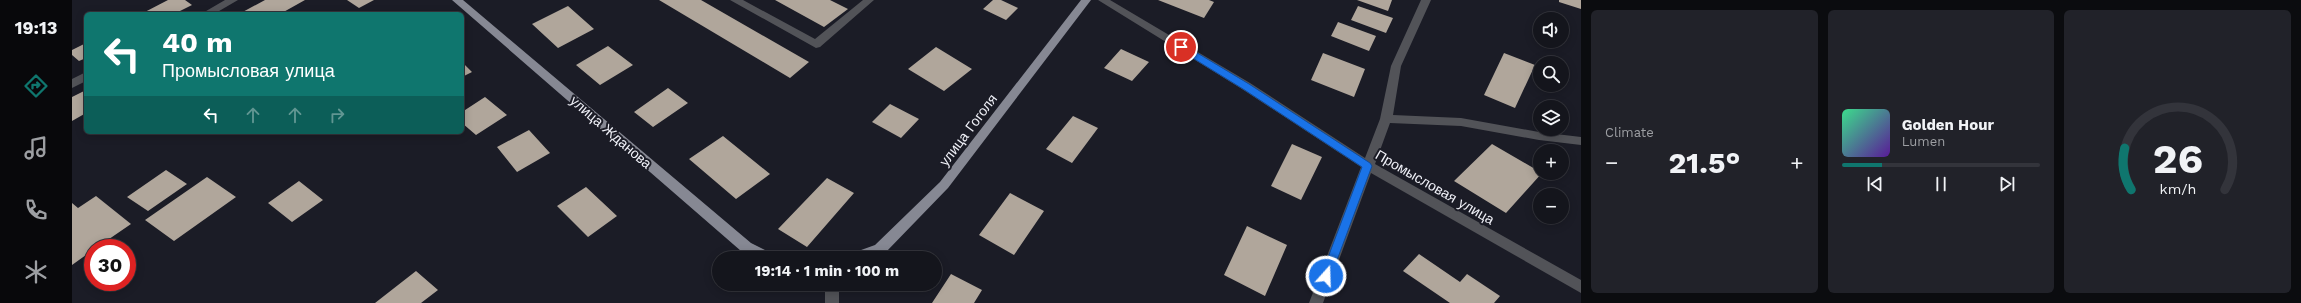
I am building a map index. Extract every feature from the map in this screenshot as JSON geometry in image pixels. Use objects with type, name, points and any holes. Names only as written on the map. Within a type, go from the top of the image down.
[{"type":"main road","name":"улица Жданова","points":[[457,0],[746,247],[754,251]]},
{"type":"main road","name":"улица Гоголя","points":[[874,251],[880,249],[944,185],[1086,0]]},
{"type":"street","points":[[210,12],[232,0]]},
{"type":"street","points":[[735,0],[816,44],[869,0]]},
{"type":"street","name":"Промысловая улица","points":[[1103,0],[1278,108],[1367,166],[1581,287]]},
{"type":"street","points":[[1316,303],[1386,119],[1396,66],[1426,0]]},
{"type":"street","points":[[72,84],[84,77]]},
{"type":"street","points":[[1386,119],[1461,122],[1538,136],[1581,141]]},
{"type":"street","points":[[832,291],[832,303]]},
{"type":"building","points":[[168,0],[185,0],[192,5],[178,12],[145,12]]},
{"type":"building","points":[[265,0],[305,0],[284,12],[243,12]]},
{"type":"building","points":[[347,0],[374,0],[359,8]]},
{"type":"building","points":[[659,0],[701,0],[809,62],[790,78]]},
{"type":"building","points":[[775,0],[830,0],[848,9],[824,27]]},
{"type":"building","points":[[993,0],[1001,0],[1018,8],[1006,20],[983,9]]},
{"type":"building","points":[[1158,0],[1209,0],[1214,2],[1204,18]]},
{"type":"building","points":[[1357,0],[1392,0],[1388,11]]},
{"type":"building","points":[[1559,0],[1581,0],[1581,9],[1559,2]]},
{"type":"building","points":[[568,6],[594,29],[558,48],[532,24]]},
{"type":"building","points":[[1358,6],[1393,18],[1386,33],[1351,20]]},
{"type":"building","points":[[1338,22],[1376,36],[1369,51],[1331,36]]},
{"type":"building","points":[[84,44],[84,59],[79,61],[72,55],[72,50]]},
{"type":"building","points":[[608,46],[633,65],[600,85],[576,65]]},
{"type":"building","points":[[936,47],[972,69],[944,91],[908,69]]},
{"type":"building","points":[[1121,49],[1149,62],[1132,81],[1104,68]]},
{"type":"building","points":[[1323,53],[1365,69],[1354,97],[1311,80]]},
{"type":"building","points":[[1504,53],[1533,64],[1533,69],[1515,108],[1484,95]]},
{"type":"building","points":[[464,64],[472,72],[464,76]]},
{"type":"building","points":[[668,88],[688,103],[653,127],[634,112]]},
{"type":"building","points":[[84,91],[84,114],[72,121],[72,97]]},
{"type":"building","points":[[485,97],[507,115],[476,135],[464,125],[464,111]]},
{"type":"building","points":[[890,104],[919,119],[901,138],[872,122]]},
{"type":"building","points":[[1073,116],[1098,128],[1072,163],[1046,149]]},
{"type":"building","points":[[529,130],[550,153],[517,172],[497,147]]},
{"type":"building","points":[[723,136],[770,174],[736,199],[689,159]]},
{"type":"building","points":[[1292,144],[1322,157],[1301,200],[1271,186]]},
{"type":"building","points":[[1492,144],[1533,168],[1533,180],[1536,180],[1506,213],[1454,181]]},
{"type":"building","points":[[166,170],[187,184],[148,211],[127,197]]},
{"type":"building","points":[[207,177],[236,197],[174,241],[145,220]]},
{"type":"building","points":[[827,178],[854,193],[807,247],[778,229]]},
{"type":"building","points":[[299,181],[323,200],[292,222],[268,203]]},
{"type":"building","points":[[586,187],[617,216],[588,237],[557,206]]},
{"type":"building","points":[[1010,193],[1044,211],[1014,255],[979,235]]},
{"type":"building","points":[[96,196],[131,224],[109,239],[84,239],[84,256],[72,265],[72,203],[78,208]]},
{"type":"building","points":[[1247,226],[1287,245],[1265,296],[1224,275]]},
{"type":"building","points":[[1419,254],[1460,282],[1467,274],[1500,296],[1494,303],[1450,303],[1403,271]]},
{"type":"building","points":[[416,271],[438,290],[421,303],[375,303]]},
{"type":"building","points":[[951,274],[982,290],[974,303],[932,303],[940,291],[942,291],[942,288]]},
{"type":"route","points":[[1181,47],[1246,86],[1367,166],[1326,276]]}]
